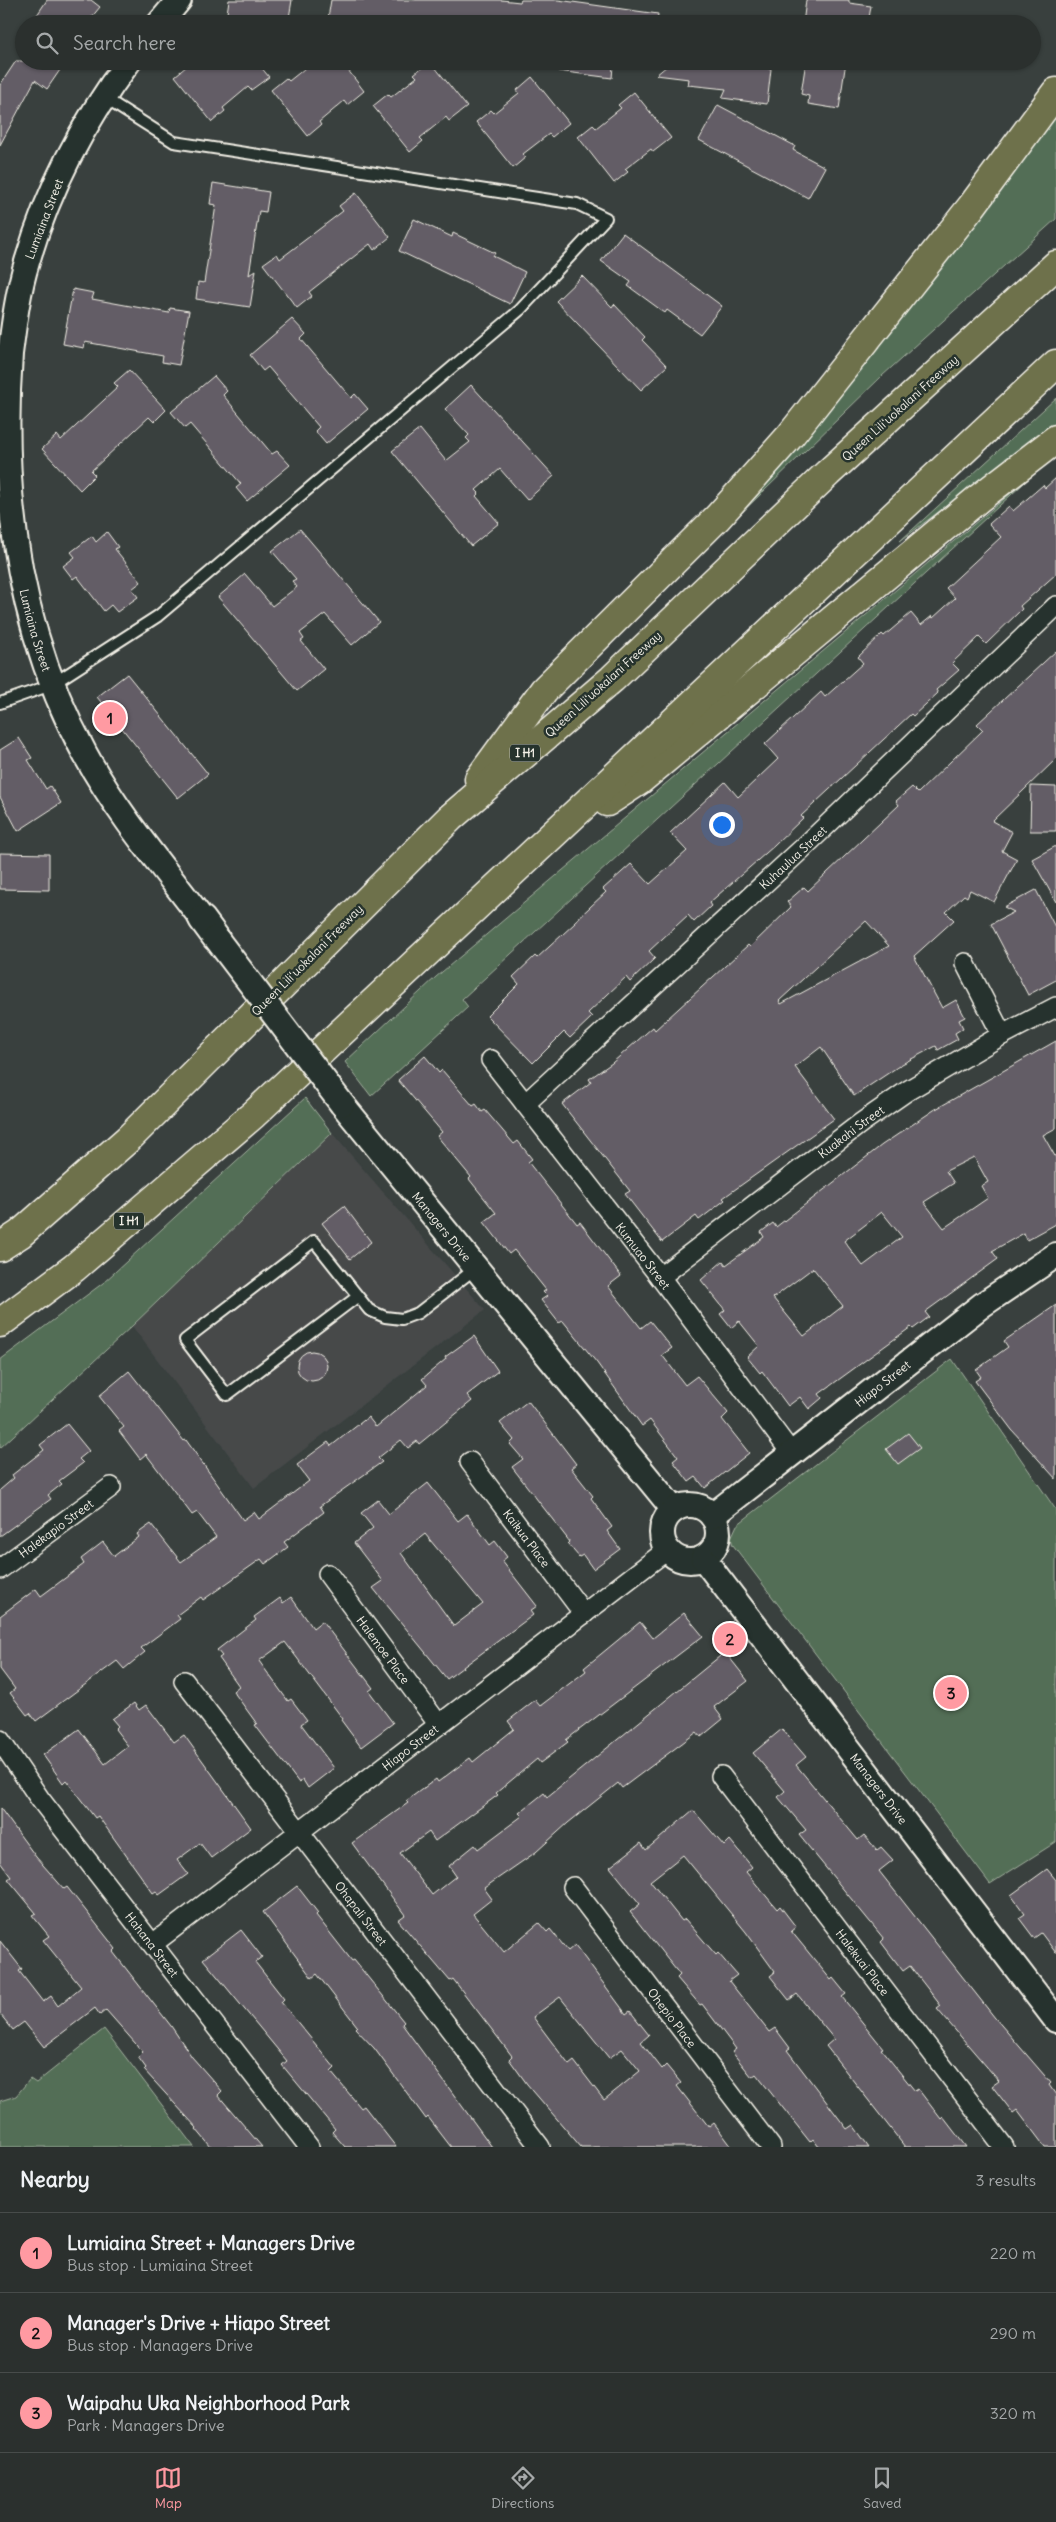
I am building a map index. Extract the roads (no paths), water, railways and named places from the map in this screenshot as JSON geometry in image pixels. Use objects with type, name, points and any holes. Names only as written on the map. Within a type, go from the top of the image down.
[{"type":"highway","points":[[450,818],[544,690],[718,517],[790,436],[972,206],[1056,92]]},
{"type":"highway","name":"Queen Liliʻuokalani Freeway","points":[[0,1247],[20,1234],[128,1139],[450,818],[612,679],[828,473],[1056,266]]},
{"type":"highway","name":"I H1","points":[[0,1323],[74,1268],[253,1114],[1056,364]]},
{"type":"highway","points":[[547,841],[639,780],[978,498],[1056,439]]},
{"type":"street","points":[[166,15],[179,0]]},
{"type":"street","name":"Lumiaina Street","points":[[122,70],[103,97],[66,164],[44,215],[7,323],[5,484],[12,542],[21,590],[51,685],[84,754],[106,790],[209,928]]},
{"type":"street","name":"Kuhaulua Street","points":[[525,1104],[804,847],[1056,606]]},
{"type":"street","name":"Managers Drive","points":[[209,928],[342,1104],[674,1510]]},
{"type":"street","points":[[965,963],[1002,1035]]},
{"type":"street","name":"Kuakahi Street","points":[[660,1277],[861,1123],[907,1091],[1002,1035],[1056,1007]]},
{"type":"street","name":"Kumuao Street","points":[[491,1060],[660,1277],[792,1454]]},
{"type":"street","name":"Hiapo Street","points":[[712,1516],[982,1305],[1056,1255]]},
{"type":"street","name":"Kaikua Place","points":[[470,1462],[584,1614]]},
{"type":"street","name":"Halekapio Street","points":[[0,1569],[111,1487]]},
{"type":"street","points":[[690,1505],[698,1507],[712,1516],[716,1523],[718,1539],[714,1547],[703,1558],[688,1562],[673,1556],[667,1550],[661,1533],[667,1516],[674,1510],[690,1505]]},
{"type":"street","name":"Hiapo Street","points":[[154,1943],[667,1550]]},
{"type":"street","name":"Managers Drive","points":[[703,1558],[1056,2020]]},
{"type":"street","name":"Halemoe Place","points":[[328,1574],[439,1725]]},
{"type":"street","name":"Ohapali Street","points":[[184,1681],[540,2147]]},
{"type":"street","name":"Hahana Street","points":[[0,1740],[7,1769],[154,1943],[309,2147]]},
{"type":"street","name":"Halekuai Place","points":[[721,1776],[1004,2147]]},
{"type":"street","name":"Ohepio Place","points":[[573,1887],[771,2147]]},
{"type":"lane","points":[[0,703],[51,685],[164,611],[520,310],[606,218],[577,204],[174,142],[103,97]]},
{"type":"lane","points":[[357,1297],[227,1395],[185,1340],[314,1241],[368,1310],[385,1318],[402,1319],[418,1313],[477,1267]]},
{"type":"place","name":"Lumiaina Street + Managers Drive","points":[[110,718]]},
{"type":"place","name":"Manager's Drive + Hiapo Street","points":[[730,1639]]},
{"type":"place","name":"Waipahu Uka Neighborhood Park","points":[[951,1693]]}]
